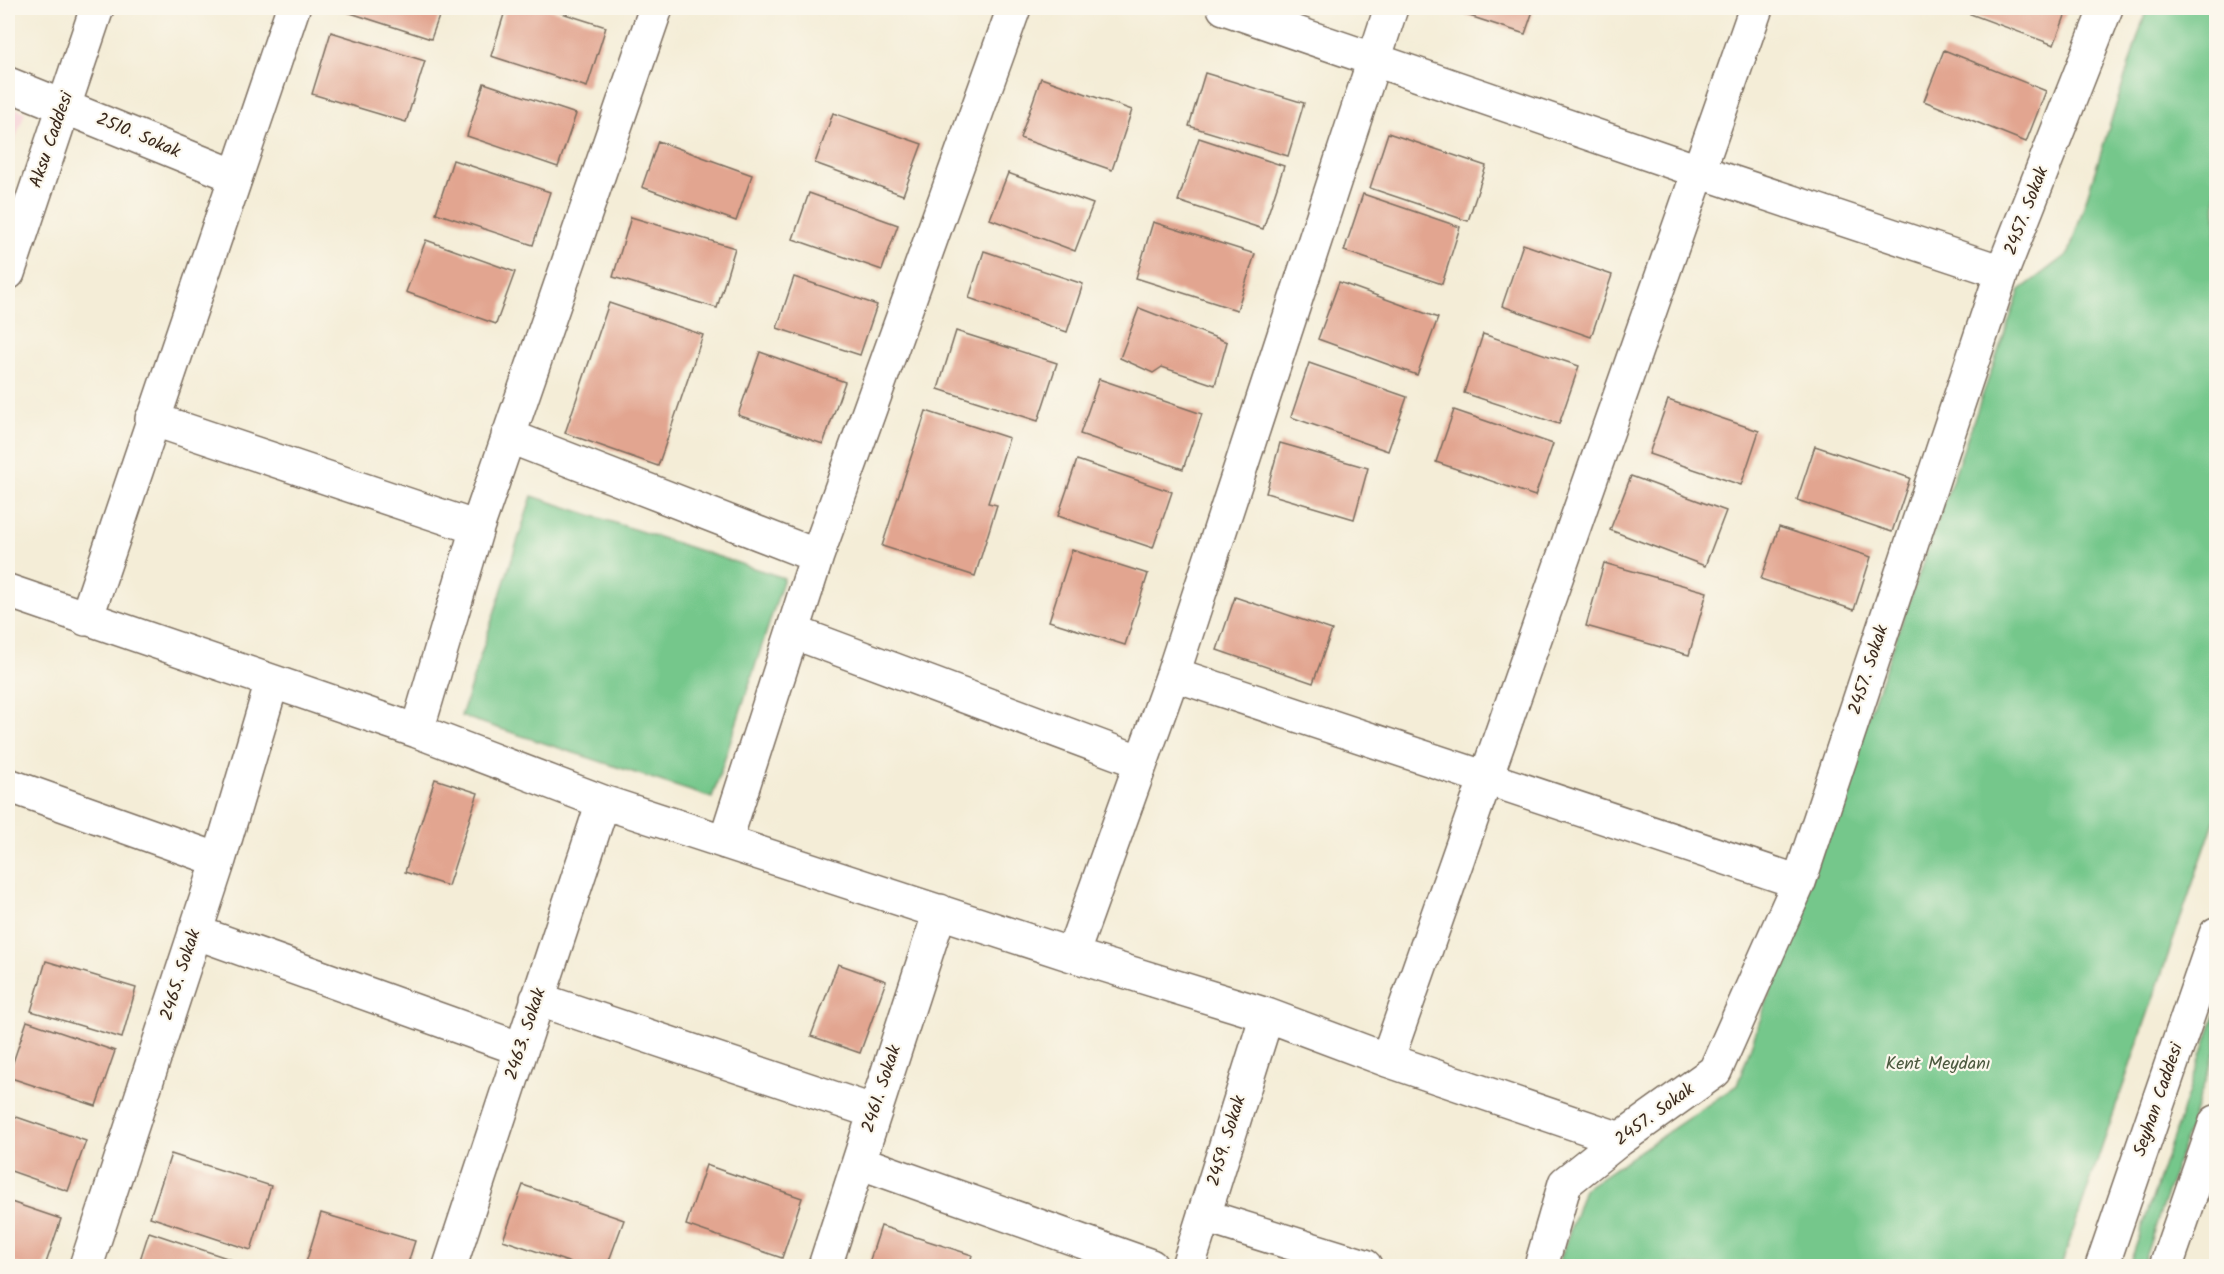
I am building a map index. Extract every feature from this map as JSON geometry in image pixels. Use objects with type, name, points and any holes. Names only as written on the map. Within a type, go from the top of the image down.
[{"type":"street","name":"Aksu Caddesi","points":[[8,273],[97,8]]},
{"type":"street","points":[[86,619],[292,8]]},
{"type":"street","points":[[417,730],[477,528],[656,8]]},
{"type":"street","points":[[725,842],[817,556],[1014,8]]},
{"type":"street","points":[[1224,8],[1698,171],[2002,272]]},
{"type":"street","points":[[1072,955],[1173,674],[1391,8]]},
{"type":"street","points":[[1387,1060],[1756,8]]},
{"type":"street","name":"2457. Sokak","points":[[1541,1266],[1565,1183],[1620,1139],[1715,1071],[1799,882],[2002,272],[2106,8]]},
{"type":"street","name":"2510. Sokak","points":[[8,84],[235,176]]},
{"type":"street","points":[[152,418],[477,528]]},
{"type":"street","points":[[508,436],[817,556]]},
{"type":"street","points":[[8,591],[417,730],[603,802],[1072,955],[1267,1015],[1387,1060],[1620,1139]]},
{"type":"street","points":[[793,632],[1141,762]]},
{"type":"street","points":[[1173,674],[1799,882]]},
{"type":"street","name":"2465. Sokak","points":[[86,1266],[219,860],[272,682]]},
{"type":"street","points":[[8,785],[219,860]]},
{"type":"street","name":"2463. Sokak","points":[[450,1266],[603,802]]},
{"type":"street","name":"2461. Sokak","points":[[825,1266],[940,911]]},
{"type":"street","points":[[195,932],[521,1049]]},
{"type":"street","name":"Seyhan Caddesi","points":[[2102,1266],[2217,934]]},
{"type":"street","points":[[537,999],[875,1112]]},
{"type":"street","name":"2459. Sokak","points":[[1188,1266],[1267,1015]]},
{"type":"street","points":[[2166,1266],[2217,1122]]},
{"type":"street","points":[[859,1162],[1151,1266]]},
{"type":"street","points":[[1204,1216],[1365,1266]]},
{"type":"shaded area","points":[[8,106],[25,112],[8,161]]},
{"type":"green space","name":"Kent Meydanı","points":[[2147,8],[2216,8],[2216,816],[2061,1266],[1558,1266],[1584,1189],[1737,1085],[2020,290],[2069,253]]},
{"type":"green space","points":[[532,496],[784,578],[712,798],[461,716]]},
{"type":"green space","points":[[2216,1012],[2216,1049],[2142,1266],[2129,1266]]},
{"type":"building","points":[[335,8],[442,8],[431,39]]},
{"type":"building","points":[[506,8],[546,8],[606,27],[587,87],[491,56]]},
{"type":"building","points":[[1445,8],[1534,8],[1525,34]]},
{"type":"building","points":[[1958,8],[2068,8],[2054,45]]},
{"type":"building","points":[[331,32],[425,61],[406,122],[312,94]]},
{"type":"building","points":[[1944,50],[2046,91],[2026,142],[1924,101]]},
{"type":"building","points":[[1205,73],[1304,103],[1288,156],[1189,126]]},
{"type":"building","points":[[1041,78],[1132,110],[1112,170],[1020,138]]},
{"type":"building","points":[[484,83],[576,114],[558,167],[467,136]]},
{"type":"building","points":[[833,113],[922,144],[903,195],[815,163]]},
{"type":"building","points":[[1388,133],[1486,166],[1468,221],[1370,188]]},
{"type":"building","points":[[1199,138],[1284,166],[1263,229],[1178,201]]},
{"type":"building","points":[[658,141],[752,175],[736,221],[642,187]]},
{"type":"building","points":[[453,160],[550,192],[533,245],[436,213]]},
{"type":"building","points":[[1008,173],[1093,204],[1075,251],[990,219]]},
{"type":"building","points":[[809,193],[898,225],[882,270],[793,239]]},
{"type":"building","points":[[1363,194],[1460,227],[1442,284],[1344,251]]},
{"type":"building","points":[[631,217],[735,248],[717,308],[613,277]]},
{"type":"building","points":[[1153,222],[1255,254],[1237,310],[1136,278]]},
{"type":"building","points":[[426,240],[515,272],[496,324],[406,292]]},
{"type":"building","points":[[1523,244],[1612,275],[1591,337],[1502,306]]},
{"type":"building","points":[[984,251],[1083,284],[1067,332],[969,298]]},
{"type":"building","points":[[794,277],[877,305],[860,355],[777,328]]},
{"type":"building","points":[[1339,282],[1438,318],[1417,375],[1318,339]]},
{"type":"building","points":[[609,303],[703,335],[658,466],[565,433]]},
{"type":"building","points":[[1139,308],[1227,342],[1215,385],[1162,367],[1153,373],[1120,358]]},
{"type":"building","points":[[956,331],[1057,363],[1038,421],[938,389]]},
{"type":"building","points":[[1483,334],[1579,366],[1559,424],[1464,393]]},
{"type":"building","points":[[760,352],[845,382],[823,444],[738,415]]},
{"type":"building","points":[[1309,363],[1407,397],[1388,451],[1291,417]]},
{"type":"building","points":[[1099,379],[1202,414],[1183,469],[1080,434]]},
{"type":"building","points":[[1668,400],[1759,431],[1741,485],[1649,454]]},
{"type":"building","points":[[1454,410],[1553,444],[1535,496],[1436,462]]},
{"type":"building","points":[[926,411],[1009,438],[988,503],[997,505],[975,576],[882,546]]},
{"type":"building","points":[[1280,443],[1368,468],[1354,519],[1266,493]]},
{"type":"building","points":[[1815,446],[1910,478],[1892,532],[1797,500]]},
{"type":"building","points":[[1077,460],[1172,492],[1153,548],[1058,516]]},
{"type":"building","points":[[1631,476],[1726,511],[1705,566],[1610,530]]},
{"type":"building","points":[[1779,527],[1871,557],[1854,610],[1761,579]]},
{"type":"building","points":[[1072,550],[1148,574],[1125,645],[1049,621]]},
{"type":"building","points":[[1604,563],[1707,592],[1689,655],[1586,626]]},
{"type":"building","points":[[1235,597],[1332,630],[1313,683],[1217,650]]},
{"type":"building","points":[[435,779],[478,793],[448,886],[405,872]]},
{"type":"building","points":[[46,961],[136,988],[122,1038],[31,1011]]},
{"type":"building","points":[[838,964],[886,981],[860,1053],[811,1036]]},
{"type":"building","points":[[27,1021],[115,1051],[96,1106],[8,1077]]},
{"type":"building","points":[[8,1114],[86,1141],[68,1191],[8,1170]]},
{"type":"building","points":[[171,1154],[271,1186],[251,1250],[150,1217]]},
{"type":"building","points":[[706,1165],[802,1198],[782,1258],[686,1225]]},
{"type":"building","points":[[523,1185],[624,1220],[607,1266],[580,1266],[503,1240]]},
{"type":"building","points":[[8,1201],[61,1219],[45,1266],[24,1266],[8,1261]]},
{"type":"building","points":[[321,1213],[415,1241],[407,1266],[305,1266]]},
{"type":"building","points":[[881,1226],[972,1255],[969,1266],[868,1266]]},
{"type":"building","points":[[149,1232],[248,1265],[248,1266],[138,1266]]}]
